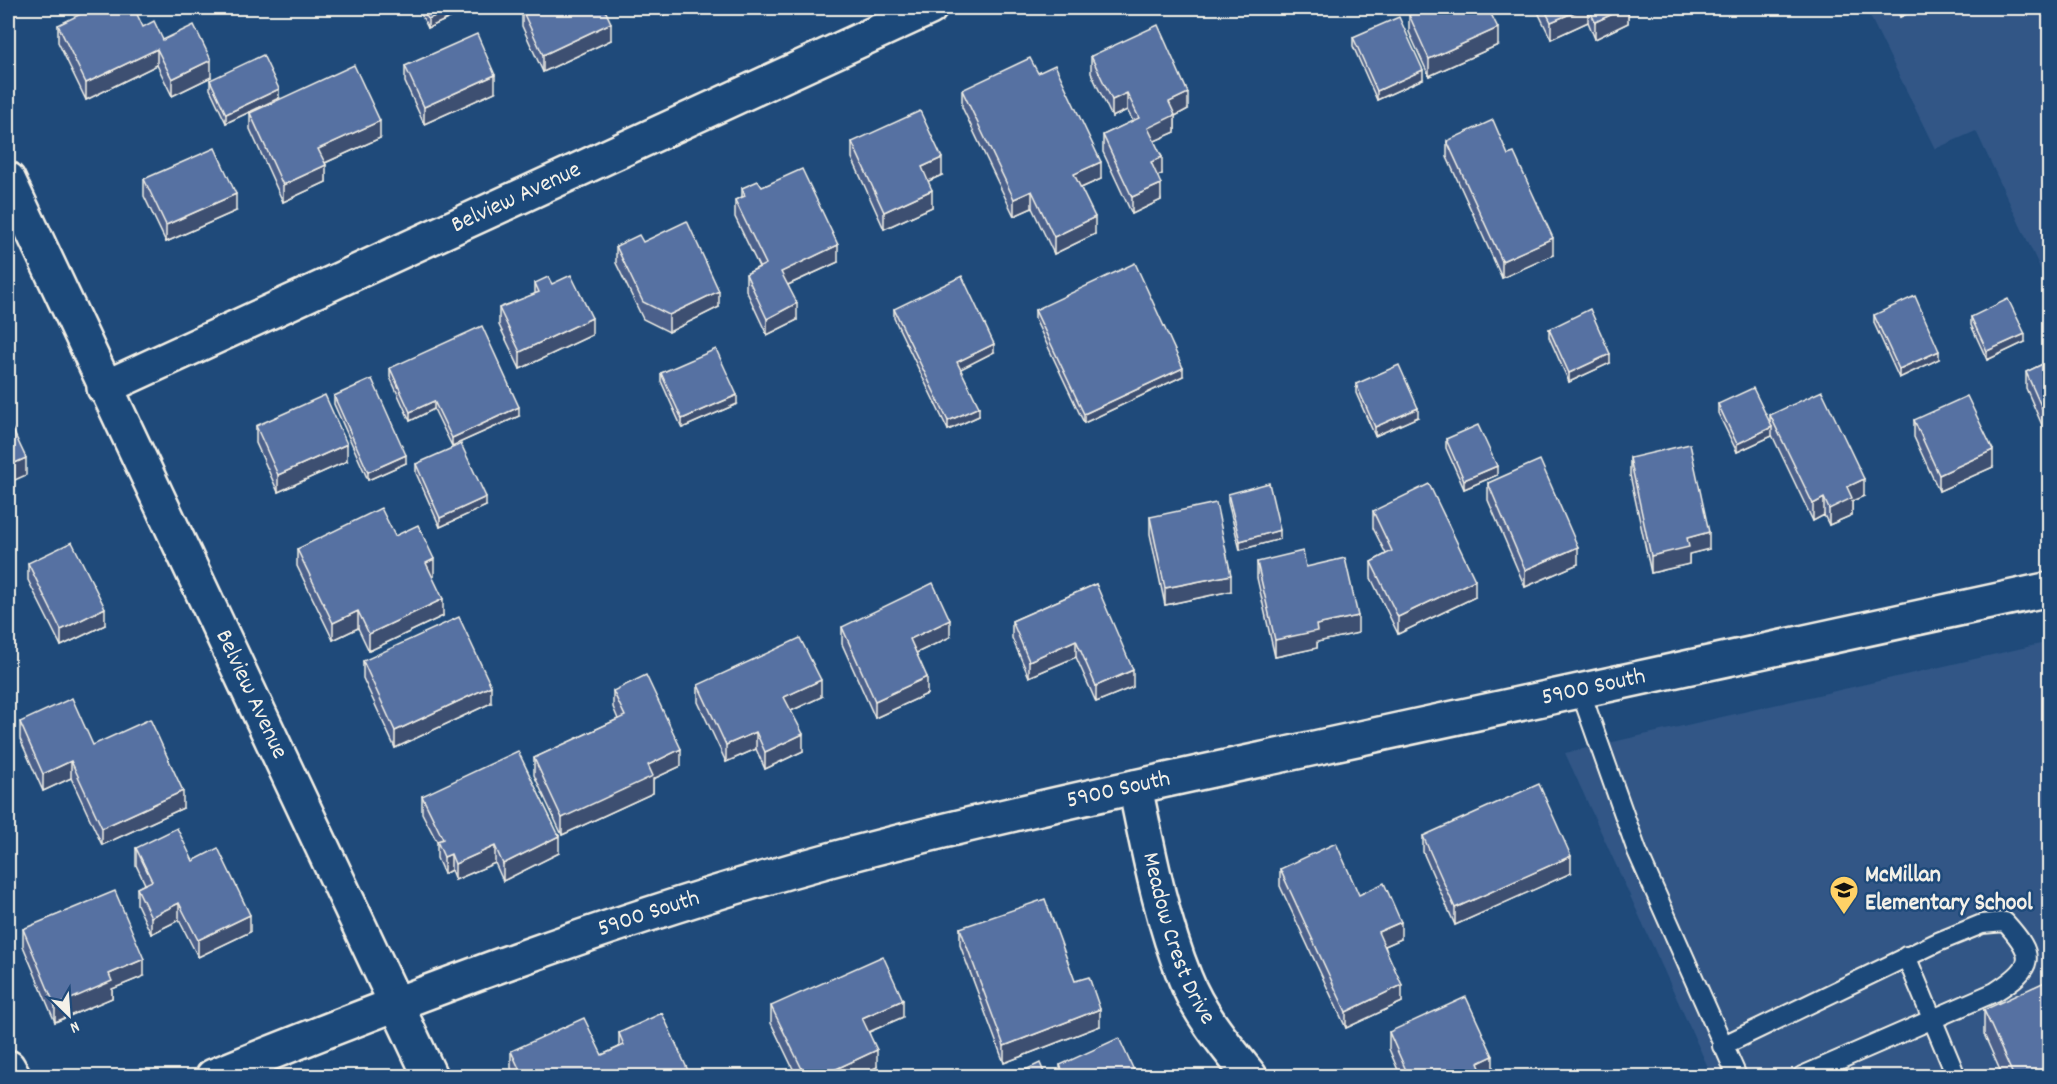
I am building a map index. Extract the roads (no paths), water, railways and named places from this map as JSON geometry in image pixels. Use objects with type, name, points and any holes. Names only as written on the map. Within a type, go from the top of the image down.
[{"type":"street","name":"Belview Avenue","points":[[104,388],[930,8]]},
{"type":"street","name":"Belview Avenue","points":[[8,179],[104,388],[430,1077]]},
{"type":"street","name":"5900 South","points":[[213,1077],[394,1003],[482,970],[691,900],[955,827],[2049,589]]},
{"type":"street","name":"Meadow Crest Drive","points":[[1136,787],[1146,842],[1185,979],[1215,1031],[1250,1077]]},
{"type":"street","points":[[8,1067],[13,1077]]},
{"type":"lane","points":[[1580,690],[1636,851],[1737,1077]]},
{"type":"lane","points":[[1722,1046],[1905,956],[1982,924],[2005,922],[2022,941],[2027,960],[2021,976],[1995,992],[1802,1077]]},
{"type":"lane","points":[[1905,956],[1956,1077]]},
{"type":"place","name":"McMillan Elementary School","points":[[1844,916]]}]
